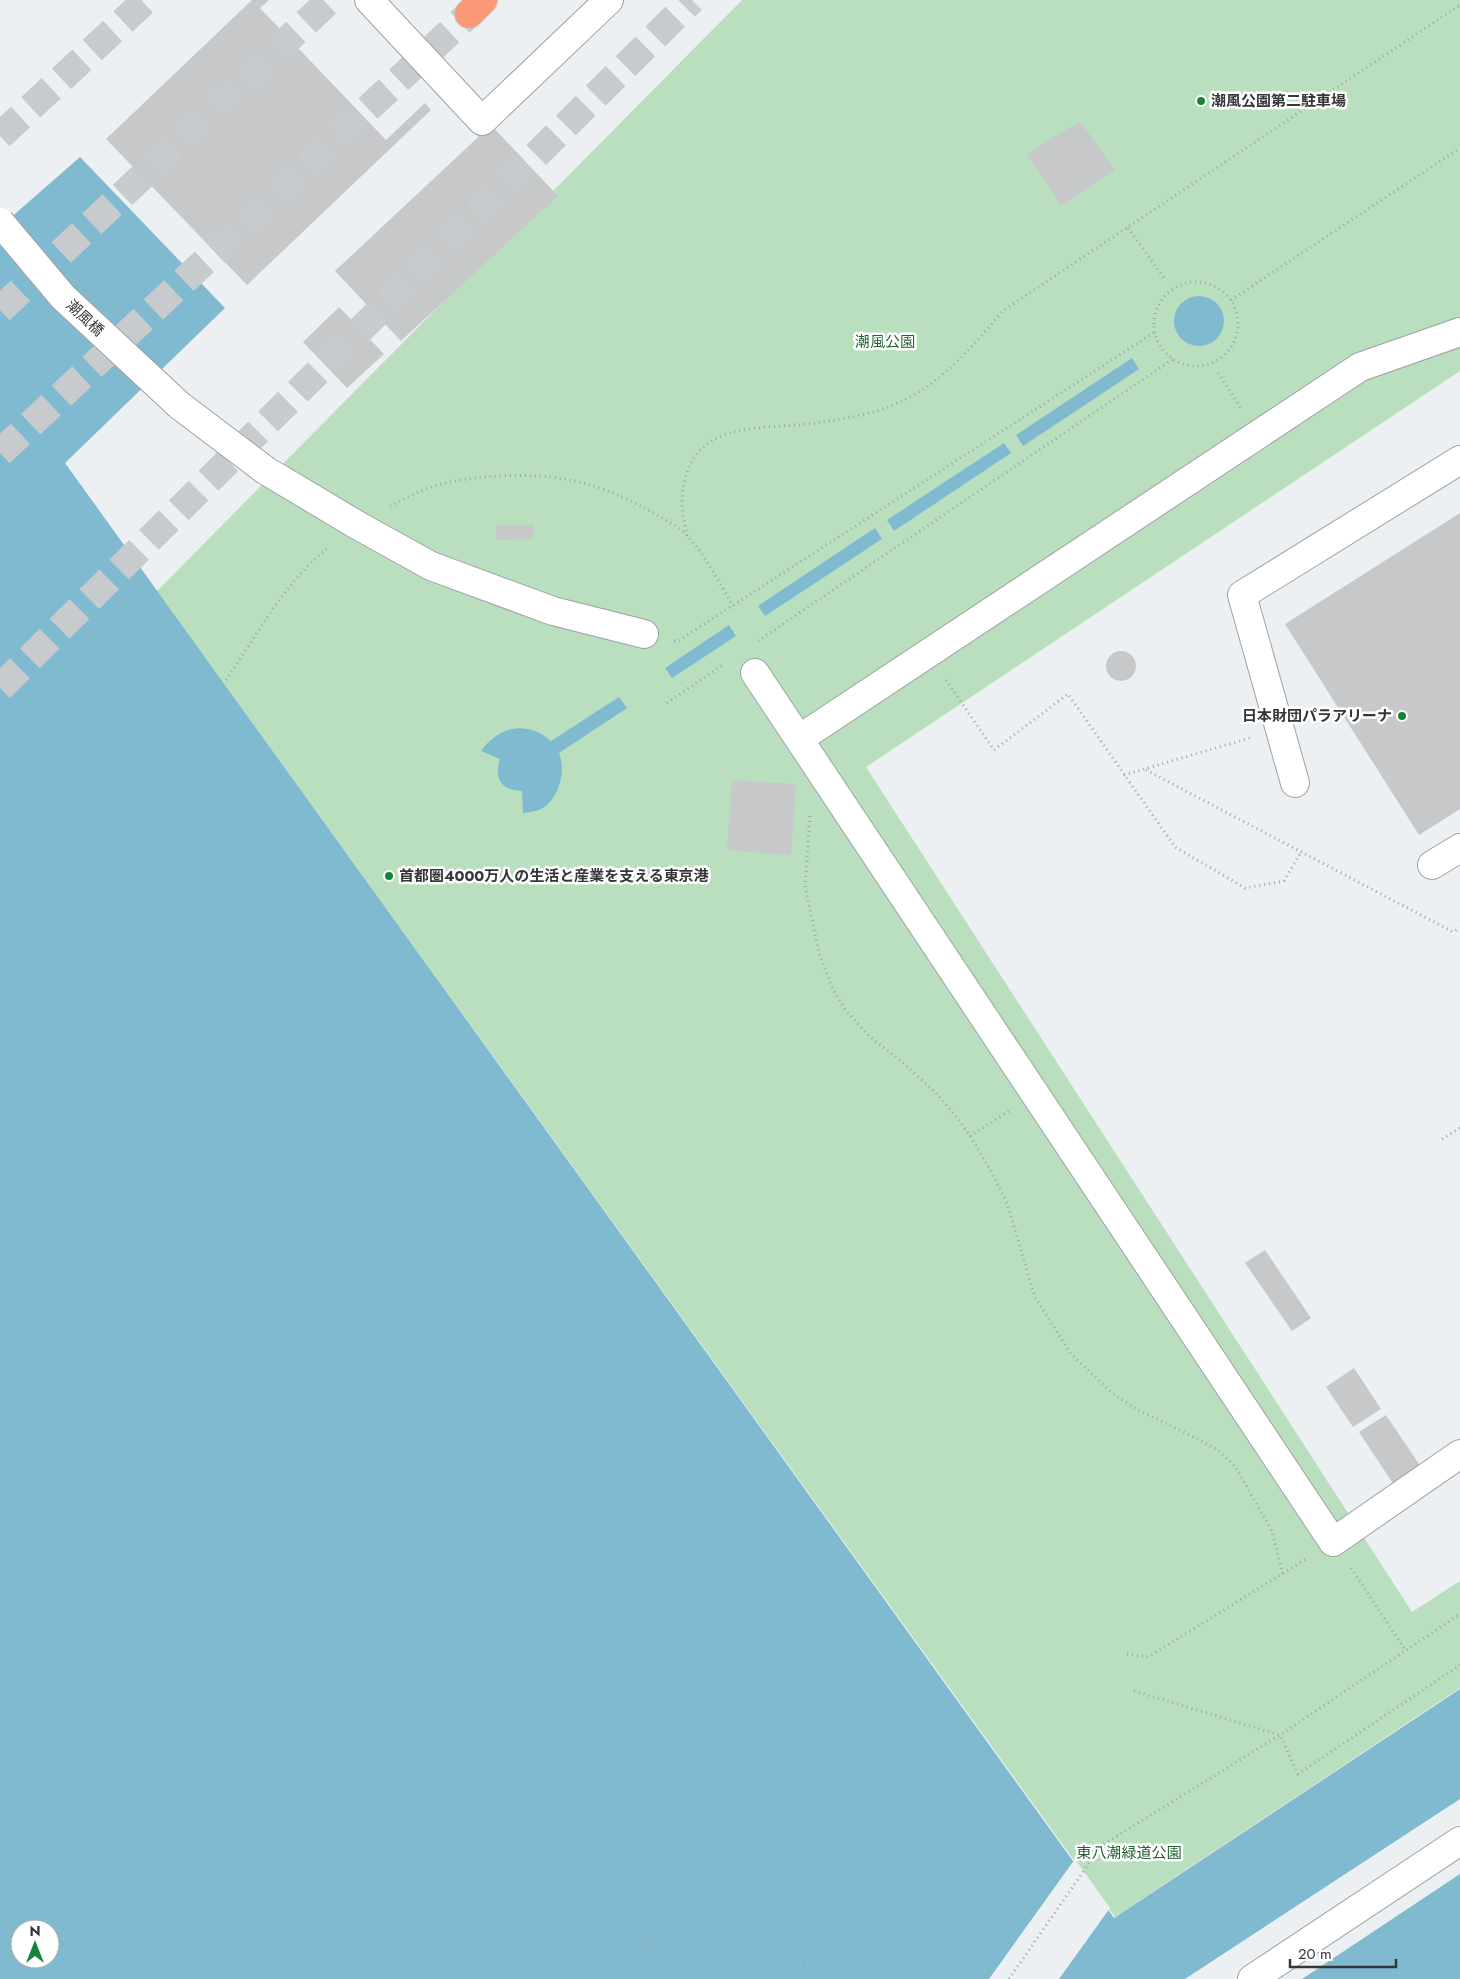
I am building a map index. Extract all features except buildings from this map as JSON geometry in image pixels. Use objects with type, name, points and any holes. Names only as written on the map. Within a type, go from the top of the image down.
[{"type":"street","points":[[368,0],[482,121],[608,0]]},
{"type":"street","name":"潮風橋","points":[[0,222],[63,297],[179,406],[265,470],[357,525],[431,566],[553,611],[644,634]]},
{"type":"street","points":[[799,739],[1360,367],[1460,332]]},
{"type":"street","points":[[1295,783],[1242,595],[1460,460]]},
{"type":"street","points":[[755,673],[1333,1542],[1460,1454]]},
{"type":"street","points":[[1432,865],[1460,848]]},
{"type":"street","points":[[1252,1979],[1460,1841]]},
{"type":"path","points":[[687,536],[682,500],[684,482],[692,462],[701,448],[730,432],[750,427],[816,423],[891,406],[912,397],[936,382],[949,371],[1004,310],[1460,5]]},
{"type":"path","points":[[1231,300],[1460,148]]},
{"type":"path","points":[[1128,228],[1164,278]]},
{"type":"path","points":[[1194,282],[1208,284],[1221,290],[1231,300],[1237,314],[1238,329],[1234,344],[1225,355],[1212,363],[1197,367],[1183,364],[1173,359],[1160,346],[1155,332],[1155,318],[1159,304],[1168,293],[1181,285],[1194,282]]},
{"type":"path","points":[[644,634],[678,641],[1155,332]]},
{"type":"path","points":[[756,642],[1173,359]]},
{"type":"path","points":[[1218,373],[1258,434]]},
{"type":"path","points":[[226,680],[288,588],[318,555],[357,525],[422,490],[446,483],[495,477],[537,477],[564,479],[606,490],[650,511],[687,536],[733,606]]},
{"type":"path","points":[[928,653],[994,750],[1068,694],[1175,847],[1245,888],[1284,881],[1301,852]]},
{"type":"path","points":[[667,702],[732,658]]},
{"type":"path","points":[[1124,775],[1280,730]]},
{"type":"path","points":[[1146,770],[1453,932],[1460,928]]},
{"type":"path","points":[[810,808],[805,886],[819,953],[831,985],[844,1008],[855,1022],[921,1078],[954,1114],[970,1136],[992,1171],[1007,1204],[1035,1297],[1071,1354],[1112,1393],[1136,1409],[1219,1451],[1236,1466],[1272,1531],[1283,1575]]},
{"type":"path","points":[[970,1136],[1000,1117]]},
{"type":"path","points":[[1442,1139],[1460,1128]]},
{"type":"path","points":[[1127,1654],[1148,1657],[1283,1575],[1333,1542],[1406,1651]]},
{"type":"path","points":[[1009,1979],[1101,1846],[1280,1735],[1460,1614]]},
{"type":"path","points":[[1134,1691],[1280,1735],[1298,1774],[1460,1665]]},
{"type":"path","points":[[609,1890],[670,1976],[802,1951],[808,1979]]},
{"type":"green space","name":"潮風公園","points":[[742,0],[1460,0],[1460,371],[866,767],[1412,1612],[1460,1581],[1460,1688],[1115,1917],[157,591]]},
{"type":"water","points":[[80,157],[225,308],[65,463],[1114,1918],[1460,1689],[1460,1979],[0,1979],[0,227]]},
{"type":"water","points":[[1194,296],[1204,296],[1217,303],[1224,316],[1224,326],[1217,339],[1204,346],[1194,346],[1185,342],[1178,335],[1174,326],[1174,316],[1178,307],[1185,300]]},
{"type":"water","points":[[1132,358],[1139,369],[1023,446],[1016,435]]},
{"type":"water","points":[[1004,443],[1011,453],[894,531],[887,520]]},
{"type":"water","points":[[875,528],[882,539],[765,616],[758,606]]},
{"type":"water","points":[[729,625],[736,636],[672,678],[665,668]]},
{"type":"water","points":[[619,697],[627,708],[559,753],[562,767],[560,783],[554,797],[543,808],[523,813],[522,791],[508,788],[500,782],[498,766],[500,759],[481,751],[496,736],[514,729],[532,730],[542,734],[551,741]]},
{"type":"pier","points":[[1460,1799],[1460,1874],[1302,1979],[1185,1979]]},
{"type":"pier","points":[[1075,1859],[1110,1908],[1059,1979],[989,1979]]},
{"type":"tunnel","points":[[0,136],[146,0]]},
{"type":"tunnel","points":[[0,310],[330,0]]},
{"type":"tunnel","points":[[0,688],[692,0]]},
{"type":"tunnel","points":[[0,453],[469,14]]},
{"type":"place","name":"潮風公園第二駐車場","points":[[1201,101]]},
{"type":"place","name":"日本財団パラアリーナ","points":[[1402,716]]},
{"type":"place","name":"首都圏4000万人の生活と産業を支える東京港","points":[[389,876]]},
{"type":"park label","name":"東八潮緑道公園","points":[[1129,1853]]}]
